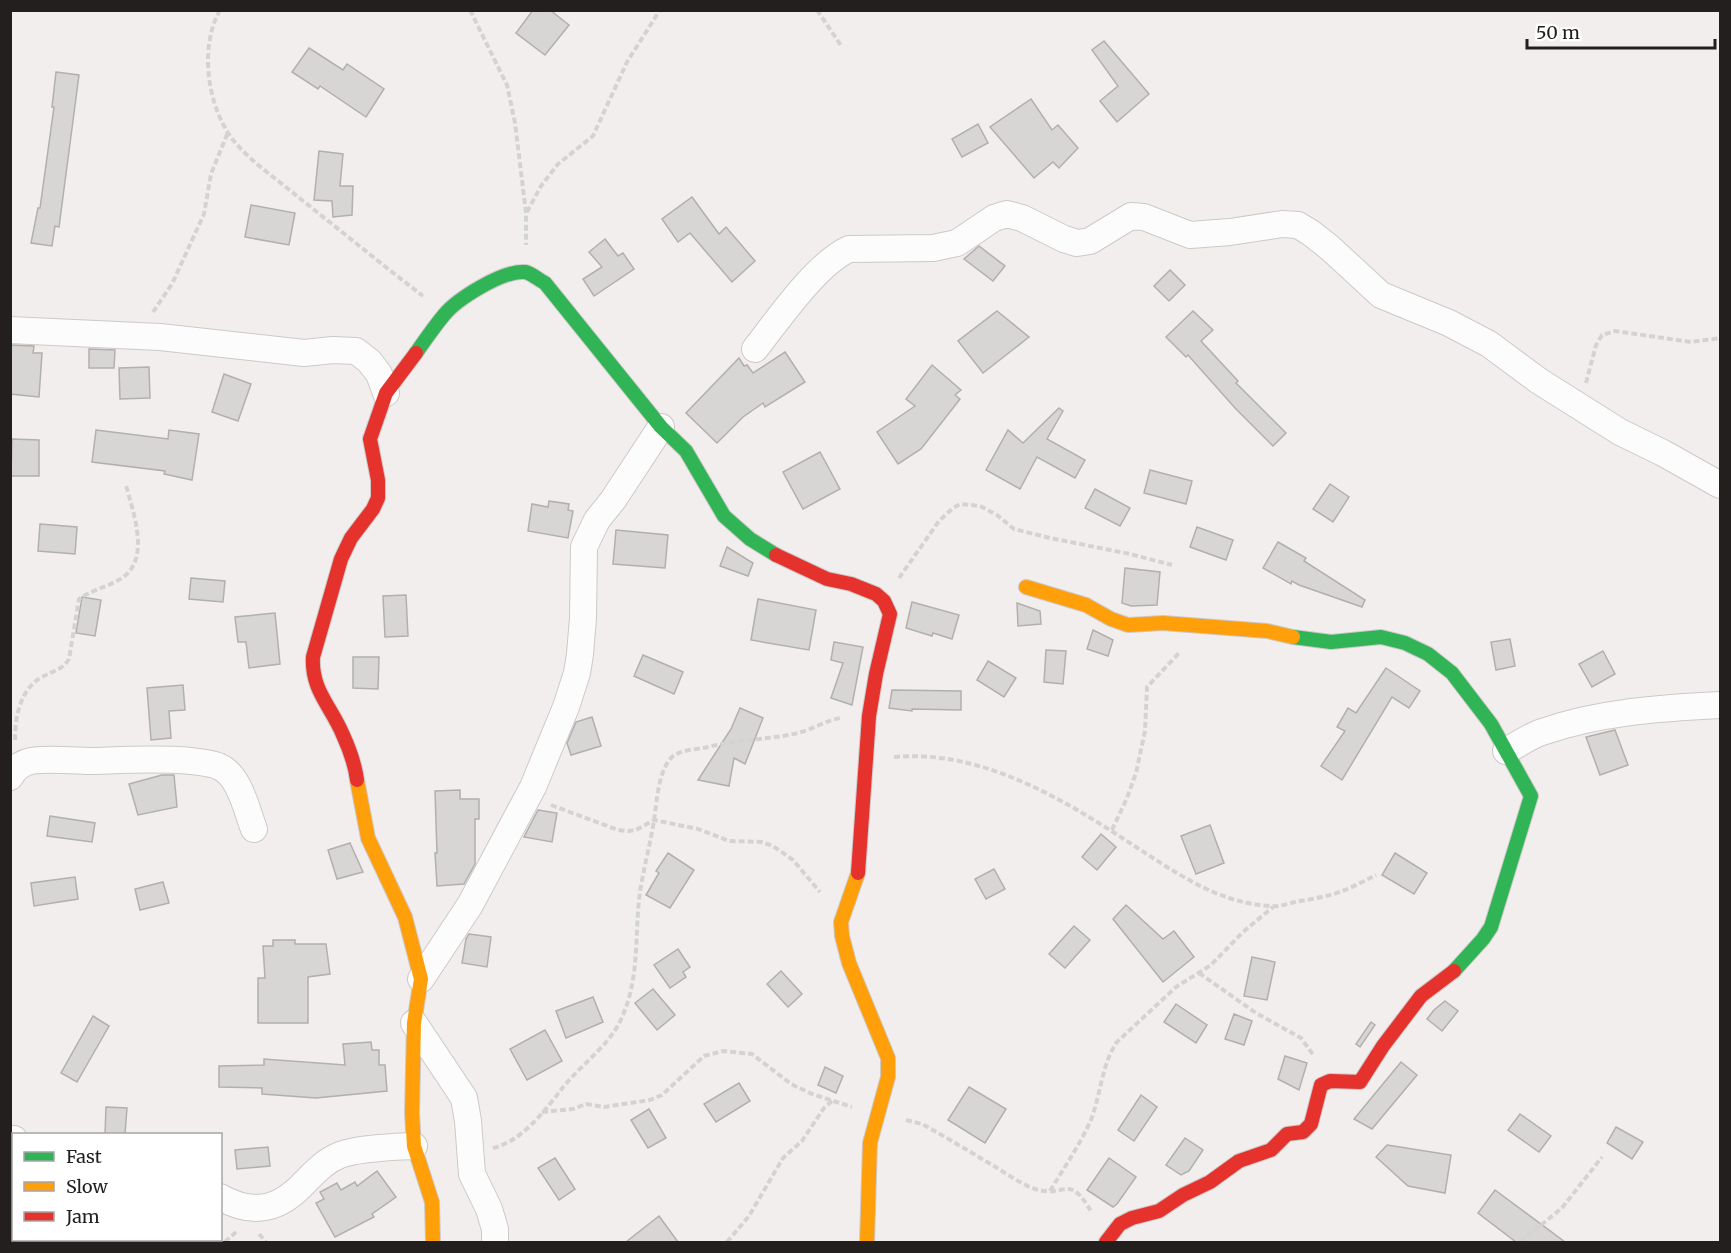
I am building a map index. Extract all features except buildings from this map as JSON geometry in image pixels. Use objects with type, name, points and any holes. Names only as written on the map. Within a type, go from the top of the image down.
[{"type":"street","points":[[755,349],[815,277],[840,253],[849,249],[933,248],[949,245],[957,243],[994,218],[1007,214],[1022,218],[1064,240],[1077,243],[1090,241],[1131,216],[1144,217],[1190,235],[1282,224],[1298,225],[1311,232],[1381,295],[1449,323],[1489,344],[1532,377],[1620,432],[1720,485]]},
{"type":"street","points":[[433,1242],[432,1202],[414,1146],[412,1065],[414,1023],[421,979],[405,917],[368,838],[356,773],[343,734],[315,684],[312,671],[313,657],[340,559],[363,520],[374,509],[378,498],[378,480],[370,439],[386,393],[445,313],[483,286],[509,274],[526,272],[545,283],[661,427],[687,451],[724,516],[750,539],[785,561],[827,579],[851,584],[876,594],[884,602],[890,614],[869,716],[858,872],[842,917],[842,936],[849,963],[888,1058],[888,1077],[870,1143],[867,1242]]},
{"type":"street","points":[[10,330],[137,336],[304,353],[333,350],[356,351],[374,368],[386,393]]},
{"type":"street","points":[[421,979],[470,905],[528,797],[556,733],[577,673],[580,654],[584,547],[597,520],[613,500],[661,427]]},
{"type":"street","points":[[1026,587],[1086,605],[1111,619],[1128,625],[1163,623],[1267,631],[1297,638],[1331,642],[1381,638],[1405,643],[1428,654],[1452,673],[1491,724],[1531,796],[1491,927],[1451,974],[1421,996],[1383,1046],[1360,1082],[1353,1084],[1329,1080],[1321,1085],[1311,1124],[1303,1132],[1287,1134],[1271,1150],[1239,1161],[1210,1182],[1183,1195],[1159,1211],[1132,1218],[1120,1224],[1106,1242]]},
{"type":"street","points":[[1506,751],[1541,732],[1605,716],[1648,709],[1720,705]]},
{"type":"street","points":[[13,772],[29,761],[58,759],[87,761],[162,758],[220,766],[237,784],[254,829]]},
{"type":"street","points":[[414,1023],[464,1098],[472,1174],[489,1209],[495,1229],[495,1242]]},
{"type":"street","points":[[222,1198],[241,1206],[267,1209],[295,1192],[324,1163],[342,1154],[414,1146]]},
{"type":"path","points":[[220,10],[212,24],[208,44],[208,77],[217,109],[232,138],[276,178],[445,313]]},
{"type":"path","points":[[470,10],[507,85],[515,123],[526,213],[526,272]]},
{"type":"path","points":[[526,213],[541,186],[558,164],[593,136],[627,62],[660,10]]},
{"type":"path","points":[[817,10],[842,47]]},
{"type":"path","points":[[137,336],[172,284],[204,214],[211,174],[228,131]]},
{"type":"path","points":[[1580,407],[1596,345],[1602,335],[1615,331],[1690,342],[1720,338]]},
{"type":"path","points":[[13,772],[15,729],[25,693],[30,685],[64,667],[69,659],[80,599],[121,579],[130,571],[136,559],[138,534],[126,485]]},
{"type":"path","points":[[876,594],[902,575],[939,521],[960,504],[980,506],[1014,528],[1032,534],[1172,565]]},
{"type":"path","points":[[1112,830],[1136,773],[1145,731],[1147,687],[1202,627]]},
{"type":"path","points":[[469,1153],[499,1147],[514,1140],[603,1044],[622,1018],[636,962],[640,892],[662,777],[670,758],[678,752],[694,751],[727,742],[768,739],[800,732],[826,724],[836,718],[869,716]]},
{"type":"path","points":[[866,759],[918,754],[985,768],[1024,781],[1056,796],[1112,830],[1179,876],[1206,890],[1234,900],[1273,907],[1332,895],[1376,875]]},
{"type":"path","points":[[528,797],[618,830],[636,830],[654,820],[698,829],[729,841],[761,842],[772,846],[793,860],[842,917]]},
{"type":"path","points":[[1049,1191],[1090,1121],[1112,1050],[1117,1042],[1176,987],[1211,965],[1243,932],[1273,907]]},
{"type":"path","points":[[1199,973],[1256,1013],[1301,1038],[1312,1050],[1319,1066],[1321,1085]]},
{"type":"path","points":[[542,1112],[573,1109],[586,1104],[604,1107],[650,1100],[662,1095],[704,1056],[723,1051],[752,1054],[791,1084],[812,1094],[877,1116],[922,1124],[1027,1186],[1049,1191],[1062,1188],[1074,1190],[1081,1195],[1095,1218]]},
{"type":"path","points":[[726,1242],[749,1216],[783,1158],[802,1141],[824,1108],[833,1100]]},
{"type":"path","points":[[1520,1242],[1562,1208],[1602,1157]]},
{"type":"traffic: fast","points":[[416,353],[444,315],[459,301],[505,276],[525,272],[532,275],[545,283],[661,427],[686,451],[724,516],[750,539],[776,555]]},
{"type":"traffic: fast","points":[[1293,637],[1331,642],[1381,637],[1405,643],[1428,654],[1452,673],[1491,724],[1531,796],[1491,927],[1454,971]]},
{"type":"traffic: slow","points":[[1026,587],[1086,605],[1111,619],[1128,625],[1163,623],[1267,631],[1293,637]]},
{"type":"traffic: slow","points":[[357,780],[368,838],[405,917],[421,979],[414,1023],[412,1113],[414,1146],[432,1202],[433,1242]]},
{"type":"traffic: slow","points":[[858,873],[841,922],[842,936],[849,963],[888,1058],[888,1077],[870,1143],[867,1242]]},
{"type":"traffic: jam","points":[[357,780],[345,740],[318,689],[313,669],[313,657],[341,559],[351,538],[373,509],[378,498],[378,480],[370,439],[386,393],[416,353]]},
{"type":"traffic: jam","points":[[776,555],[827,579],[851,584],[876,594],[884,601],[890,614],[869,716],[858,873]]},
{"type":"traffic: jam","points":[[1106,1242],[1120,1224],[1132,1218],[1159,1211],[1183,1195],[1210,1182],[1239,1161],[1271,1150],[1287,1134],[1303,1132],[1311,1124],[1321,1085],[1330,1081],[1360,1082],[1383,1046],[1421,996],[1454,971]]}]
